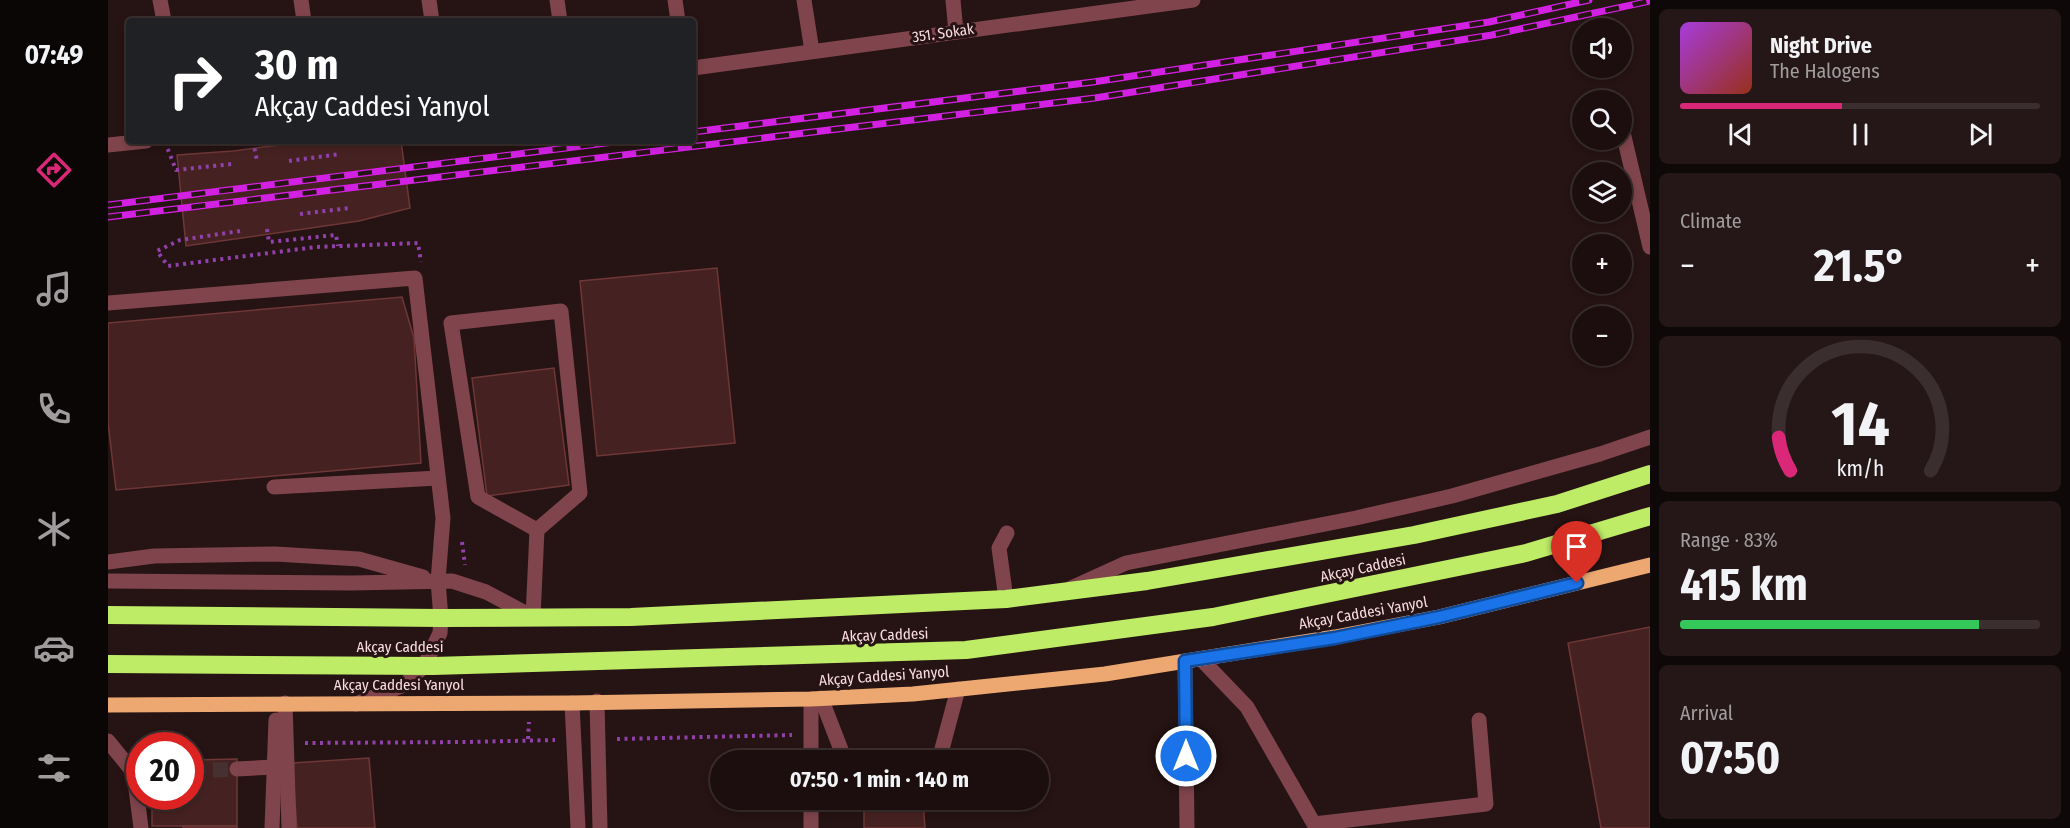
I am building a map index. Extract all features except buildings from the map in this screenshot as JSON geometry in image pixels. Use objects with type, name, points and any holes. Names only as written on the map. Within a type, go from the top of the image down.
[{"type":"highway","name":"Akçay Caddesi","points":[[108,615],[441,618],[631,616],[1006,599],[1275,560],[1414,535],[1557,504],[1650,474]]},
{"type":"highway","name":"Akçay Caddesi","points":[[108,664],[424,666],[966,650],[1213,617],[1526,553],[1650,516]]},
{"type":"main road","name":"Akçay Caddesi Yanyol","points":[[108,705],[572,703],[913,694],[1094,675],[1335,638],[1439,617],[1650,565]]},
{"type":"street","points":[[160,0],[163,18]]},
{"type":"street","points":[[301,0],[304,18]]},
{"type":"street","points":[[429,0],[432,18]]},
{"type":"street","points":[[557,0],[560,18]]},
{"type":"street","points":[[675,0],[678,18]]},
{"type":"street","points":[[804,0],[812,51]]},
{"type":"street","points":[[952,0],[956,32]]},
{"type":"street","name":"351. Sokak","points":[[696,68],[956,32],[1096,6],[1194,0]]},
{"type":"street","points":[[108,145],[126,143]]},
{"type":"street","points":[[1627,150],[1650,247]]},
{"type":"street","points":[[108,303],[415,278],[443,518],[438,581],[440,633],[424,666],[404,685],[356,704]]},
{"type":"street","points":[[108,580],[352,583],[452,581],[486,592],[533,617],[537,530],[580,493],[561,311],[451,323],[478,497],[537,530]]},
{"type":"street","points":[[1061,592],[1126,563],[1356,518],[1452,496],[1600,454],[1650,437]]},
{"type":"street","points":[[274,487],[438,478]]},
{"type":"street","points":[[1006,599],[999,548],[1007,533]]},
{"type":"street","points":[[108,562],[154,556],[275,554],[347,558],[359,559],[438,581]]},
{"type":"street","points":[[1201,659],[1247,707],[1314,824],[1486,804],[1479,720]]},
{"type":"street","points":[[1185,661],[1186,828]]},
{"type":"street","points":[[942,750],[958,689]]},
{"type":"street","points":[[811,750],[816,698]]},
{"type":"street","points":[[816,698],[840,750]]},
{"type":"street","points":[[597,701],[600,828]]},
{"type":"street","points":[[281,703],[286,743],[289,828]]},
{"type":"street","points":[[272,828],[274,767],[281,703]]},
{"type":"street","points":[[572,703],[578,828]]},
{"type":"street","points":[[108,741],[126,761]]},
{"type":"street","points":[[237,769],[274,767]]},
{"type":"street","points":[[140,810],[141,828]]},
{"type":"street","points":[[811,810],[811,828]]},
{"type":"path","points":[[166,144],[176,170],[232,164]]},
{"type":"path","points":[[254,144],[257,161]]},
{"type":"path","points":[[289,161],[340,154]]},
{"type":"path","points":[[300,214],[350,208]]},
{"type":"path","points":[[267,229],[269,242],[336,235],[338,246]]},
{"type":"path","points":[[240,231],[180,240],[157,250],[168,266],[338,246],[418,243],[422,266]]},
{"type":"path","points":[[462,539],[469,586]]},
{"type":"path","points":[[528,740],[529,718]]},
{"type":"path","points":[[597,739],[811,735]]},
{"type":"path","points":[[286,743],[573,740]]},
{"type":"tunnel","points":[[204,770],[237,769]]},
{"type":"railway","points":[[696,132],[1093,82],[1489,22],[1589,0]]},
{"type":"railway","points":[[108,217],[1095,98],[1492,35],[1650,1]]},
{"type":"railway","points":[[108,205],[598,144]]},
{"type":"route","points":[[1186,756],[1185,661],[1335,638],[1439,617],[1577,583]]}]
